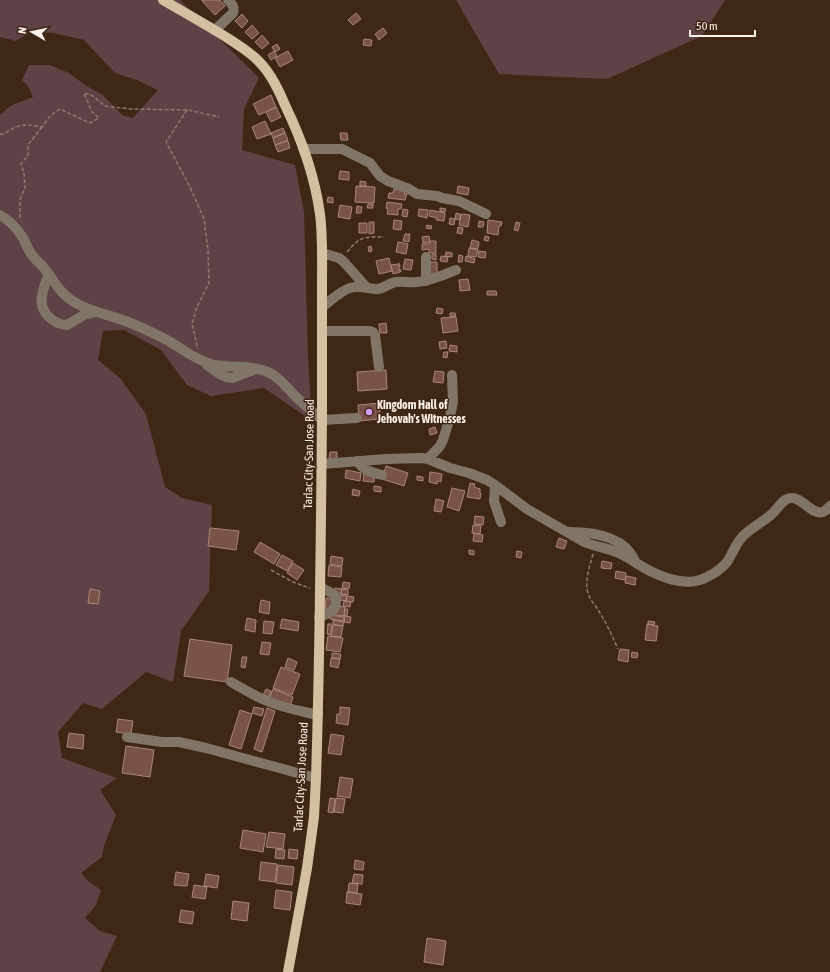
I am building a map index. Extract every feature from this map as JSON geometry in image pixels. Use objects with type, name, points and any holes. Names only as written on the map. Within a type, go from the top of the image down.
[{"type":"main road","name":"Tarlac City-San Jose Road","points":[[163,0],[248,51],[266,69],[273,79],[298,133],[316,193],[320,214],[323,331],[316,778],[314,817],[307,868],[288,972]]},
{"type":"street","points":[[215,30],[233,13],[233,6],[228,0]]},
{"type":"street","points":[[303,149],[342,149],[370,163],[380,176],[388,181],[409,189],[417,194],[432,195],[459,201],[486,214]]},
{"type":"street","points":[[0,215],[19,232],[33,257],[43,266],[55,284],[68,298],[80,305],[94,312],[133,323],[201,360],[221,366],[257,369],[272,374],[322,420],[357,418]]},
{"type":"street","points":[[322,253],[339,258],[350,267],[367,288]]},
{"type":"street","points":[[426,257],[426,280]]},
{"type":"street","points":[[322,307],[344,290],[350,288],[380,288],[398,282],[416,282],[456,270]]},
{"type":"street","points":[[49,275],[41,298],[44,312],[48,318],[67,326],[84,315],[94,312]]},
{"type":"street","points":[[323,331],[372,332],[375,335],[379,367]]},
{"type":"street","points":[[428,459],[440,446],[450,416],[453,402],[452,375]]},
{"type":"street","points":[[322,464],[400,458],[428,459],[450,468],[478,476],[495,484],[527,509],[584,542],[622,554],[651,572],[672,579],[692,581],[707,577],[727,563],[745,534],[767,518],[787,499],[797,499],[818,512],[824,512],[830,506]]},
{"type":"street","points":[[357,461],[361,468],[382,475]]},
{"type":"street","points":[[495,484],[494,501],[501,522]]},
{"type":"street","points":[[567,532],[590,533],[618,542],[628,550],[635,562]]},
{"type":"street","points":[[319,617],[333,611],[336,605],[336,598],[332,594],[320,589]]},
{"type":"street","points":[[231,682],[272,703],[298,711],[318,714]]},
{"type":"street","points":[[127,736],[162,742],[179,742],[206,748],[316,778]]},
{"type":"path","points":[[20,218],[20,199],[25,188],[22,164],[28,155],[28,145],[51,115],[60,109],[90,123],[98,118],[92,112],[84,93],[93,96],[105,106],[130,109],[188,110],[218,117]]},
{"type":"path","points":[[188,110],[166,142],[190,187],[204,219],[208,250],[209,282],[197,307],[192,324],[201,360]]},
{"type":"path","points":[[0,134],[4,135],[13,128],[27,124],[42,127]]},
{"type":"path","points":[[339,258],[358,240],[369,237],[384,237]]},
{"type":"path","points":[[596,546],[588,576],[587,589],[590,599],[600,613],[618,649]]},
{"type":"path","points":[[271,570],[294,582],[320,589]]},
{"type":"shaded area","points":[[0,0],[180,0],[259,78],[244,109],[242,150],[295,165],[304,212],[308,356],[312,421],[264,388],[211,396],[187,385],[161,350],[124,330],[103,331],[98,360],[120,378],[146,414],[165,487],[182,498],[212,505],[209,591],[181,631],[173,682],[146,672],[102,709],[83,703],[58,732],[62,758],[117,778],[100,790],[116,815],[104,846],[102,857],[81,873],[88,881],[101,890],[96,905],[85,918],[100,931],[117,936],[100,972],[0,972],[0,115],[10,106],[33,97],[28,86],[22,80],[29,65],[49,65],[69,73],[85,85],[103,95],[122,115],[133,118],[158,90],[137,80],[115,73],[84,40],[53,33],[31,32],[16,41],[0,37]]},
{"type":"shaded area","points":[[456,0],[725,0],[702,36],[607,79],[499,74]]},
{"type":"building","points":[[202,0],[220,0],[225,6],[215,15]]},
{"type":"building","points":[[356,13],[361,19],[353,25],[348,20]]},
{"type":"building","points":[[242,14],[248,21],[242,28],[235,21]]},
{"type":"building","points":[[252,25],[259,33],[252,39],[245,32]]},
{"type":"building","points":[[383,28],[387,33],[379,40],[375,34]]},
{"type":"building","points":[[262,35],[269,43],[262,49],[255,42]]},
{"type":"building","points":[[364,39],[372,40],[371,46],[363,45]]},
{"type":"building","points":[[277,44],[280,49],[275,52],[272,47]]},
{"type":"building","points":[[274,51],[277,56],[271,60],[268,55]]},
{"type":"building","points":[[288,51],[293,60],[280,67],[275,58]]},
{"type":"building","points":[[271,95],[276,107],[259,115],[253,104]]},
{"type":"building","points":[[276,107],[281,117],[271,122],[266,112]]},
{"type":"building","points":[[265,121],[271,134],[257,139],[252,127]]},
{"type":"building","points":[[283,128],[285,133],[273,138],[271,133]]},
{"type":"building","points":[[285,133],[288,140],[275,145],[273,138]]},
{"type":"building","points":[[340,133],[347,133],[348,140],[341,140]]},
{"type":"building","points":[[288,141],[290,148],[278,152],[275,145]]},
{"type":"building","points":[[340,171],[349,172],[349,180],[339,179]]},
{"type":"building","points":[[360,181],[366,182],[366,186],[360,186]]},
{"type":"building","points":[[356,186],[375,187],[374,203],[355,202]]},
{"type":"building","points":[[458,186],[469,188],[468,195],[457,193]]},
{"type":"building","points":[[394,189],[405,191],[404,194],[407,194],[405,200],[388,198],[389,193],[393,193]]},
{"type":"building","points":[[328,197],[333,198],[333,203],[327,202]]},
{"type":"building","points":[[387,202],[402,204],[401,209],[398,209],[398,215],[387,214]]},
{"type":"building","points":[[368,204],[373,204],[373,208],[367,208]]},
{"type":"building","points":[[340,205],[352,207],[350,219],[338,217]]},
{"type":"building","points":[[357,206],[362,207],[361,213],[356,213]]},
{"type":"building","points":[[440,208],[446,209],[445,212],[440,211]]},
{"type":"building","points":[[403,209],[408,210],[407,217],[402,216]]},
{"type":"building","points":[[419,209],[428,210],[427,218],[418,216]]},
{"type":"building","points":[[430,210],[445,213],[444,221],[436,220],[437,218],[429,216]]},
{"type":"building","points":[[456,213],[460,214],[460,220],[455,219]]},
{"type":"building","points":[[461,214],[470,215],[468,227],[459,225]]},
{"type":"building","points":[[450,218],[455,219],[454,225],[449,224]]},
{"type":"building","points":[[394,220],[402,221],[401,230],[393,229]]},
{"type":"building","points":[[488,220],[502,222],[501,226],[499,226],[498,235],[487,233]]},
{"type":"building","points":[[479,221],[484,222],[483,227],[478,227]]},
{"type":"building","points":[[369,222],[374,222],[374,233],[369,234]]},
{"type":"building","points":[[516,222],[520,223],[518,231],[514,230]]},
{"type":"building","points":[[359,223],[367,223],[367,233],[359,233]]},
{"type":"building","points":[[427,225],[432,226],[431,229],[426,228]]},
{"type":"building","points":[[458,227],[463,228],[462,234],[457,233]]},
{"type":"building","points":[[405,234],[410,234],[409,242],[403,241]]},
{"type":"building","points":[[429,236],[430,242],[423,243],[422,237]]},
{"type":"building","points":[[485,236],[489,237],[488,241],[484,240]]},
{"type":"building","points":[[472,240],[479,242],[478,249],[470,248]]},
{"type":"building","points":[[430,241],[436,241],[436,253],[429,253],[429,249],[422,250],[422,244],[430,244]]},
{"type":"building","points":[[398,242],[408,244],[406,254],[396,252]]},
{"type":"building","points":[[371,246],[372,251],[369,252],[368,247]]},
{"type":"building","points":[[469,248],[478,250],[476,257],[468,256]]},
{"type":"building","points":[[479,251],[486,252],[485,258],[478,257]]},
{"type":"building","points":[[446,252],[452,253],[452,257],[445,256]]},
{"type":"building","points":[[432,254],[436,254],[436,260],[432,259]]},
{"type":"building","points":[[459,255],[463,256],[462,262],[458,262]]},
{"type":"building","points":[[441,256],[448,257],[447,262],[440,261]]},
{"type":"building","points":[[466,256],[475,259],[474,263],[465,261]]},
{"type":"building","points":[[389,258],[392,271],[379,274],[376,261]]},
{"type":"building","points":[[405,259],[413,260],[411,270],[403,269]]},
{"type":"building","points":[[428,262],[437,262],[437,275],[429,276]]},
{"type":"building","points":[[398,264],[400,272],[393,274],[391,265]]},
{"type":"building","points":[[468,279],[470,290],[460,291],[459,280]]},
{"type":"building","points":[[487,291],[496,291],[497,295],[487,295]]},
{"type":"building","points":[[437,308],[443,309],[442,314],[436,313]]},
{"type":"building","points":[[450,313],[455,313],[456,316],[450,317]]},
{"type":"building","points":[[456,317],[458,331],[443,333],[441,318]]},
{"type":"building","points":[[386,323],[387,333],[380,333],[379,324]]},
{"type":"building","points":[[446,341],[447,348],[440,349],[439,342]]},
{"type":"building","points":[[450,345],[457,346],[457,352],[449,351]]},
{"type":"building","points":[[444,352],[448,352],[447,358],[443,357]]},
{"type":"building","points":[[386,370],[387,389],[358,391],[357,372]]},
{"type":"building","points":[[435,371],[444,372],[443,383],[433,382]]},
{"type":"building","name":"Kingdom Hall of Jehovah's Witnesses","points":[[380,403],[380,419],[359,421],[358,405]]},
{"type":"building","points":[[435,427],[437,433],[430,435],[429,429]]},
{"type":"building","points":[[330,452],[337,452],[337,460],[329,459]]},
{"type":"building","points":[[386,466],[408,473],[404,486],[382,479]]},
{"type":"building","points":[[346,470],[361,473],[360,481],[345,478]]},
{"type":"building","points":[[430,472],[442,474],[441,482],[437,481],[437,484],[429,482]]},
{"type":"building","points":[[364,473],[375,474],[374,482],[363,481]]},
{"type":"building","points":[[417,476],[423,477],[423,481],[417,480]]},
{"type":"building","points":[[470,483],[475,484],[474,487],[480,489],[480,499],[467,497]]},
{"type":"building","points":[[374,486],[381,487],[381,492],[374,491]]},
{"type":"building","points":[[452,488],[465,491],[459,511],[447,507]]},
{"type":"building","points":[[353,489],[360,491],[359,496],[352,495]]},
{"type":"building","points":[[436,499],[444,501],[441,512],[434,511]]},
{"type":"building","points":[[475,516],[484,517],[483,525],[474,524]]},
{"type":"building","points":[[473,525],[481,526],[480,534],[472,533]]},
{"type":"building","points":[[210,528],[239,531],[236,550],[208,546]]},
{"type":"building","points":[[474,533],[483,535],[482,542],[473,541]]},
{"type":"building","points":[[559,538],[567,541],[564,549],[556,547]]},
{"type":"building","points":[[260,542],[280,554],[274,564],[254,552]]},
{"type":"building","points":[[469,550],[474,551],[474,555],[469,554]]},
{"type":"building","points":[[517,551],[522,552],[521,558],[516,557]]},
{"type":"building","points":[[282,555],[293,561],[287,571],[276,565]]},
{"type":"building","points":[[331,556],[343,558],[342,566],[330,564]]},
{"type":"building","points":[[602,561],[612,563],[611,569],[601,568]]},
{"type":"building","points":[[293,563],[304,570],[297,580],[287,573]]},
{"type":"building","points":[[329,565],[342,567],[341,577],[328,576]]},
{"type":"building","points":[[616,571],[626,573],[625,580],[615,578]]},
{"type":"building","points":[[626,576],[636,578],[635,585],[625,583]]},
{"type":"building","points":[[343,582],[350,583],[349,589],[342,588]]},
{"type":"building","points":[[335,588],[342,589],[341,594],[334,593]]},
{"type":"building","points":[[90,589],[100,591],[98,604],[88,603]]},
{"type":"building","points":[[342,589],[348,590],[348,595],[341,594]]},
{"type":"building","points":[[340,595],[347,596],[346,601],[340,600]]},
{"type":"building","points":[[347,596],[354,597],[353,602],[346,601]]},
{"type":"building","points":[[326,598],[335,600],[333,609],[325,608]]},
{"type":"building","points":[[261,600],[270,602],[269,614],[259,612]]},
{"type":"building","points":[[344,601],[351,602],[350,607],[343,606]]},
{"type":"building","points":[[337,606],[345,607],[344,616],[335,615]]},
{"type":"building","points":[[345,609],[348,609],[347,616],[344,616]]},
{"type":"building","points":[[330,615],[344,617],[344,621],[330,619]]},
{"type":"building","points":[[345,616],[351,617],[350,623],[344,622]]},
{"type":"building","points":[[247,618],[256,620],[255,632],[245,630]]},
{"type":"building","points":[[282,619],[299,622],[298,631],[280,628]]},
{"type":"building","points":[[333,620],[344,622],[343,626],[333,624]]},
{"type":"building","points":[[264,621],[274,622],[272,634],[263,633]]},
{"type":"building","points":[[648,621],[655,622],[654,625],[648,624]]},
{"type":"building","points":[[328,624],[332,624],[331,635],[327,634]]},
{"type":"building","points":[[647,624],[658,626],[656,641],[645,640]]},
{"type":"building","points":[[333,625],[343,626],[341,637],[331,636]]},
{"type":"building","points":[[328,636],[343,638],[340,652],[326,650]]},
{"type":"building","points":[[190,639],[232,645],[227,682],[184,676]]},
{"type":"building","points":[[262,642],[271,643],[269,655],[260,654]]},
{"type":"building","points":[[620,649],[629,650],[628,662],[618,660]]},
{"type":"building","points":[[632,652],[638,653],[637,658],[631,657]]},
{"type":"building","points":[[332,653],[341,654],[340,659],[332,658]]},
{"type":"building","points":[[242,657],[247,657],[245,668],[241,667]]},
{"type":"building","points":[[288,658],[297,662],[294,670],[285,667]]},
{"type":"building","points":[[331,658],[340,659],[338,668],[330,666]]},
{"type":"building","points":[[281,667],[300,674],[292,695],[273,688]]},
{"type":"building","points":[[266,689],[271,691],[269,697],[263,695]]},
{"type":"building","points":[[273,689],[293,697],[290,707],[269,699]]},
{"type":"building","points":[[254,707],[264,709],[262,716],[252,713]]},
{"type":"building","points":[[340,707],[350,708],[348,725],[336,723],[337,714],[340,714]]},
{"type":"building","points":[[267,708],[275,711],[262,752],[254,749]]},
{"type":"building","points":[[240,710],[252,714],[241,749],[229,745]]},
{"type":"building","points":[[118,719],[133,721],[131,734],[116,732]]},
{"type":"building","points":[[69,733],[84,735],[83,749],[67,747]]},
{"type":"building","points":[[331,734],[344,736],[341,755],[328,753]]},
{"type":"building","points":[[126,746],[154,750],[150,777],[122,773]]},
{"type":"building","points":[[340,777],[353,779],[350,798],[337,796]]},
{"type":"building","points":[[330,798],[335,799],[333,813],[328,812]]},
{"type":"building","points":[[336,798],[345,799],[343,813],[334,812]]},
{"type":"building","points":[[243,830],[266,834],[263,852],[240,848]]},
{"type":"building","points":[[269,832],[285,834],[283,849],[266,847]]},
{"type":"building","points":[[276,849],[285,850],[284,859],[275,858]]},
{"type":"building","points":[[289,849],[298,850],[297,859],[288,858]]},
{"type":"building","points":[[355,860],[364,862],[363,870],[354,869]]},
{"type":"building","points":[[261,862],[277,864],[275,882],[259,880]]},
{"type":"building","points":[[278,865],[294,867],[292,885],[276,883]]},
{"type":"building","points":[[176,872],[189,874],[187,886],[174,885]]},
{"type":"building","points":[[206,874],[219,876],[217,888],[204,886]]},
{"type":"building","points":[[354,874],[363,875],[362,884],[352,883]]},
{"type":"building","points":[[349,883],[358,884],[357,893],[348,892]]},
{"type":"building","points":[[194,885],[207,887],[205,899],[192,897]]},
{"type":"building","points":[[276,890],[292,892],[290,910],[274,908]]},
{"type":"building","points":[[347,892],[362,894],[360,905],[346,903]]},
{"type":"building","points":[[233,901],[249,903],[247,921],[231,919]]},
{"type":"building","points":[[181,910],[194,912],[192,924],[179,922]]},
{"type":"building","points":[[427,938],[446,941],[443,965],[424,962]]},
{"type":"place","name":"Kingdom Hall of Jehovah's Witnesses","points":[[369,412]]}]
